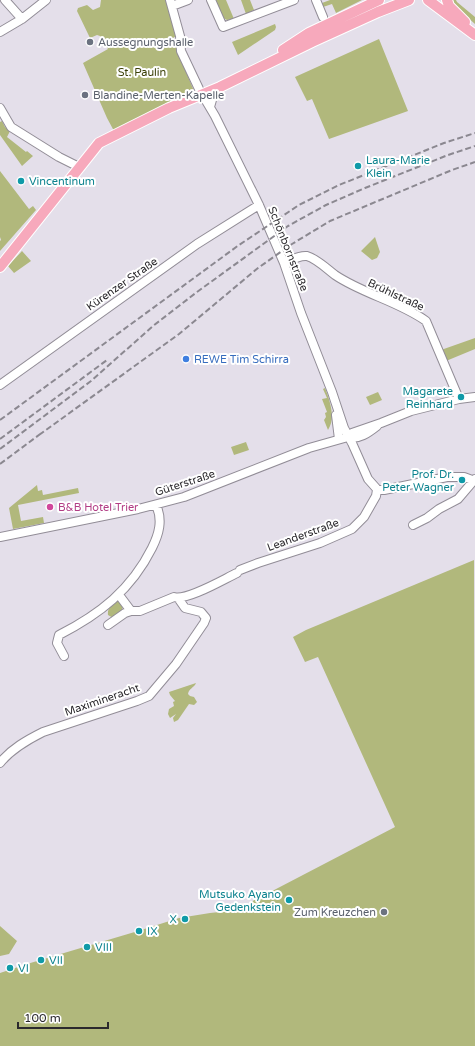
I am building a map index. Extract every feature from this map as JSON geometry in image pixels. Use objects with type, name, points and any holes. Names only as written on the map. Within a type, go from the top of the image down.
[{"type":"main road","points":[[0,267],[21,243],[79,167],[99,143],[106,138],[220,87],[379,0]]},
{"type":"main road","points":[[310,38],[409,0]]},
{"type":"main road","points":[[428,0],[475,36]]},
{"type":"main road","points":[[446,0],[449,6],[475,32]]},
{"type":"street","points":[[5,0],[22,19]]},
{"type":"street","points":[[0,32],[22,19],[46,0]]},
{"type":"street","points":[[171,3],[188,0]]},
{"type":"street","points":[[211,0],[223,27],[294,0]]},
{"type":"street","points":[[316,0],[323,17]]},
{"type":"street","name":"Schönbornstraße","points":[[171,3],[180,36],[181,51],[259,205],[284,263],[301,313],[348,437],[368,479],[377,490]]},
{"type":"street","points":[[210,107],[214,94],[220,87]]},
{"type":"street","points":[[0,108],[11,128],[59,157],[79,167]]},
{"type":"street","name":"Kürenzer Straße","points":[[0,385],[191,248],[259,205]]},
{"type":"street","name":"Brühlstraße","points":[[284,263],[299,257],[307,256],[345,282],[390,301],[426,321],[459,399]]},
{"type":"street","name":"Güterstraße","points":[[0,537],[184,498],[309,448],[348,437],[352,433],[411,411],[459,399],[475,397]]},
{"type":"street","name":"Schönbornstraße","points":[[336,404],[339,440]]},
{"type":"street","points":[[377,490],[384,490],[447,477],[464,477],[475,480],[458,499],[413,524]]},
{"type":"street","name":"Leanderstraße","points":[[178,598],[188,597],[258,563],[320,543],[352,529],[364,517],[376,496],[377,490]]},
{"type":"street","points":[[64,656],[57,643],[59,635],[93,615],[119,595],[145,562],[155,542],[160,525],[160,517],[156,505]]},
{"type":"street","points":[[119,595],[131,611]]},
{"type":"street","points":[[108,625],[125,613],[140,611],[174,597],[178,598]]},
{"type":"street","name":"Maximineracht","points":[[0,763],[4,758],[28,740],[58,727],[149,696],[180,658],[206,618],[201,612],[185,608],[178,598]]},
{"type":"green space","name":"St. Paulin","points":[[101,0],[166,0],[176,36],[173,38],[173,41],[194,91],[114,131],[83,63],[108,49],[100,36],[97,35],[90,38],[77,11],[78,8],[87,5],[93,10],[100,7]]},
{"type":"green space","points":[[214,0],[226,0],[234,19],[227,20],[221,17]]},
{"type":"green space","points":[[241,0],[250,0],[254,10],[246,14]]},
{"type":"green space","points":[[330,0],[362,0],[336,13],[332,4],[323,7],[322,3]]},
{"type":"green space","points":[[451,0],[456,0],[475,17],[475,24],[457,8]]},
{"type":"green space","points":[[275,24],[275,30],[238,55],[232,42]]},
{"type":"green space","points":[[379,39],[408,111],[329,139],[312,99],[307,101],[295,77]]},
{"type":"green space","points":[[2,121],[5,127],[10,131],[7,137],[33,156],[22,166],[0,135],[0,122]]},
{"type":"green space","points":[[0,171],[29,209],[33,206],[36,210],[0,251],[1,240]]},
{"type":"green space","points":[[375,237],[380,252],[377,258],[372,260],[361,251]]},
{"type":"green space","points":[[22,251],[31,261],[14,273],[8,266]]},
{"type":"green space","points":[[475,338],[475,349],[446,361],[441,350]]},
{"type":"green space","points":[[325,388],[332,415],[332,420],[328,430],[324,420],[326,417],[325,413],[327,412],[322,399],[327,398],[323,389]]},
{"type":"green space","points":[[378,392],[382,400],[370,405],[366,397]]},
{"type":"green space","points":[[246,442],[249,450],[234,455],[231,447]]},
{"type":"green space","points":[[37,485],[38,491],[42,490],[43,495],[78,488],[79,493],[18,505],[21,521],[43,517],[44,523],[13,529],[9,508]]},
{"type":"green space","points":[[474,560],[475,1046],[0,1046],[0,973],[179,918],[248,909],[249,903],[395,827],[318,657],[305,662],[293,637],[306,630]]},
{"type":"green space","points":[[117,601],[121,604],[122,610],[121,613],[113,618],[108,615],[108,610]]},
{"type":"green space","points":[[196,683],[189,690],[188,694],[194,697],[197,702],[194,705],[189,704],[178,720],[174,722],[173,718],[176,714],[170,718],[168,714],[169,709],[174,706],[173,702],[175,701],[169,692]]},
{"type":"green space","points":[[0,926],[17,941],[9,954],[0,956]]},
{"type":"railway","points":[[0,420],[239,245],[299,205],[339,185],[444,143],[475,133]]},
{"type":"railway","points":[[0,449],[91,381],[153,326],[288,226],[326,205],[365,188],[448,155],[475,146]]},
{"type":"railway","points":[[39,435],[179,334],[258,268],[292,244],[330,221],[452,170],[475,162]]},
{"type":"railway","points":[[0,439],[107,360]]},
{"type":"railway","points":[[0,464],[43,432]]},
{"type":"place","name":"Aussegnungshalle","points":[[90,42]]},
{"type":"place","name":"Blandine-Merten-Kapelle","points":[[85,95]]},
{"type":"place","name":"Laura-Marie Klein","points":[[358,166]]},
{"type":"place","name":"Vincentinum","points":[[21,181]]},
{"type":"place","name":"REWE Tim Schirra","points":[[186,359]]},
{"type":"place","name":"Magarete Reinhard","points":[[461,397]]},
{"type":"place","name":"Prof. Dr. Peter Wagner","points":[[462,480]]},
{"type":"place","name":"B&B Hotel Trier","points":[[50,507]]},
{"type":"place","name":"Mutsuko Ayano Gedenkstein","points":[[289,900]]},
{"type":"place","name":"Zum Kreuzchen","points":[[384,912]]},
{"type":"place","name":"X","points":[[185,919]]},
{"type":"place","name":"IX","points":[[139,931]]},
{"type":"place","name":"VIII","points":[[87,947]]},
{"type":"place","name":"VII","points":[[41,960]]},
{"type":"place","name":"VI","points":[[10,968]]}]
